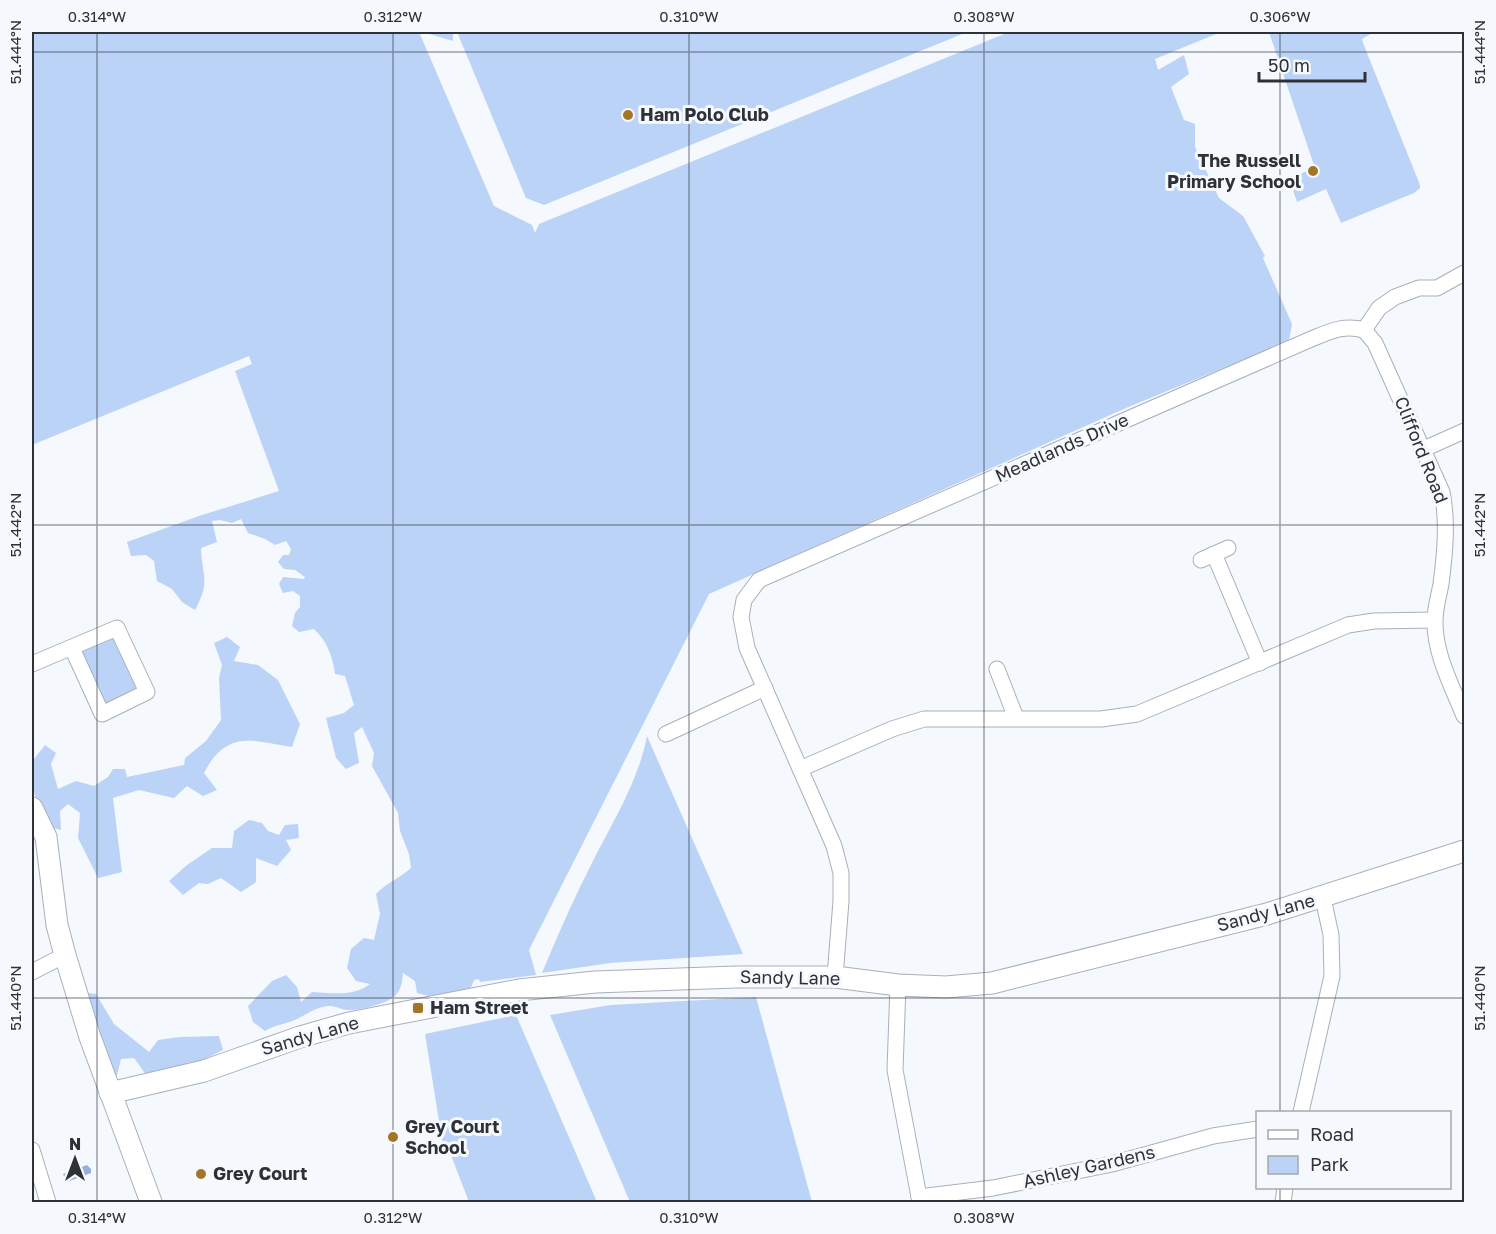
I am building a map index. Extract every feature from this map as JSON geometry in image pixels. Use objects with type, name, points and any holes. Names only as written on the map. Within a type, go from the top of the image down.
[{"type":"street","points":[[1364,330],[1379,308],[1395,297],[1419,288],[1437,288],[1464,273]]},
{"type":"street","name":"Meadlands Drive","points":[[835,977],[841,873],[834,846],[747,648],[741,617],[744,600],[759,580],[1309,340],[1351,326],[1364,330]]},
{"type":"street","name":"Clifford Road","points":[[1364,330],[1375,343],[1442,492],[1447,514],[1435,620],[1437,641],[1445,670],[1464,716]]},
{"type":"street","points":[[1424,449],[1464,431]]},
{"type":"street","points":[[1214,554],[1260,663]]},
{"type":"street","points":[[800,769],[892,729],[924,719],[1101,719],[1137,714],[1347,625],[1374,621],[1435,620]]},
{"type":"street","points":[[32,664],[117,628],[147,692],[102,714],[72,648]]},
{"type":"street","points":[[997,669],[1017,718]]},
{"type":"street","points":[[666,734],[765,688]]},
{"type":"street","points":[[32,808],[46,837],[57,925],[65,955],[90,1037],[150,1203]]},
{"type":"street","name":"Sandy Lane","points":[[110,1092],[204,1071],[300,1037],[349,1023],[519,990],[627,980],[736,977],[835,977],[898,985],[946,987],[992,983],[1267,914],[1323,898],[1464,851]]},
{"type":"street","points":[[1301,1111],[1332,976],[1331,935],[1323,898]]},
{"type":"street","points":[[32,972],[65,955]]},
{"type":"street","points":[[898,985],[895,1070],[919,1200]]},
{"type":"street","name":"Ashley Gardens","points":[[919,1200],[1101,1166],[1213,1136],[1256,1129]]},
{"type":"street","points":[[32,1150],[48,1203]]},
{"type":"green space","points":[[32,32],[419,32],[494,206],[532,225],[535,233],[539,224],[1009,32],[1221,32],[1155,59],[1158,70],[1184,55],[1189,74],[1171,87],[1184,120],[1195,124],[1195,147],[1219,198],[1243,216],[1265,256],[1263,258],[1292,324],[1289,341],[1126,408],[709,594],[529,950],[536,975],[480,982],[479,979],[474,980],[470,990],[428,996],[417,993],[415,981],[403,973],[398,992],[387,1001],[353,1010],[330,1006],[321,1007],[265,1031],[253,1022],[248,1006],[272,981],[286,975],[297,987],[301,1002],[312,992],[349,993],[370,984],[356,981],[347,968],[351,949],[364,938],[374,940],[380,914],[376,894],[411,868],[409,854],[400,831],[398,813],[372,766],[374,753],[362,727],[354,733],[359,763],[346,769],[336,758],[326,718],[344,713],[354,705],[345,676],[335,674],[329,650],[319,634],[314,629],[299,632],[292,626],[295,613],[300,607],[300,596],[293,591],[283,593],[279,584],[283,577],[304,579],[305,577],[295,570],[284,569],[278,562],[283,555],[289,555],[291,549],[286,541],[275,545],[248,533],[241,519],[232,523],[212,521],[217,542],[201,548],[204,585],[195,610],[182,602],[172,589],[157,581],[154,561],[146,555],[131,556],[127,542],[279,491],[235,371],[252,364],[249,356],[32,445]]},
{"type":"green space","points":[[423,32],[453,32],[453,41]]},
{"type":"green space","name":"Ham Polo Club","points":[[457,32],[967,32],[544,205],[526,198]]},
{"type":"green space","points":[[1269,32],[1374,32],[1362,39],[1363,43],[1420,188],[1414,193],[1341,223],[1326,189],[1297,202],[1289,178],[1315,168]]},
{"type":"green space","points":[[111,636],[117,640],[137,685],[134,693],[109,703],[104,701],[82,650]]},
{"type":"green space","points":[[227,637],[240,647],[234,661],[258,665],[278,680],[300,724],[292,747],[252,741],[231,744],[212,759],[204,773],[217,790],[203,796],[187,786],[174,798],[139,790],[113,798],[122,872],[98,878],[78,838],[80,813],[68,804],[60,811],[61,830],[45,826],[32,780],[34,760],[45,745],[56,753],[51,764],[58,789],[76,781],[94,786],[108,777],[113,769],[125,769],[127,777],[184,765],[185,758],[206,741],[221,720],[219,678],[222,665],[214,643]]},
{"type":"green space","points":[[647,736],[743,954],[610,963],[542,973],[580,887],[632,784]]},
{"type":"green space","points":[[249,820],[262,823],[268,831],[279,835],[285,825],[298,824],[299,838],[286,840],[291,850],[277,866],[256,858],[256,882],[241,892],[221,878],[208,884],[199,883],[183,895],[169,881],[212,848],[232,848],[234,831]]},
{"type":"green space","points":[[79,992],[96,994],[114,1024],[149,1052],[158,1040],[180,1037],[219,1036],[223,1050],[203,1060],[187,1063],[183,1071],[149,1079],[134,1058],[121,1059],[116,1079]]},
{"type":"green space","points":[[756,997],[812,1202],[630,1202],[550,1015],[611,1005]]},
{"type":"green space","points":[[516,1015],[597,1202],[469,1202],[449,1150],[444,1152],[425,1034]]},
{"type":"shaded area","points":[[87,1165],[91,1173],[67,1182],[63,1174]]},
{"type":"place","name":"Ham Polo Club","points":[[628,115]]},
{"type":"place","name":"The Russell Primary School","points":[[1313,171]]},
{"type":"place","name":"Ham Street","points":[[418,1008]]},
{"type":"place","name":"Grey Court School","points":[[393,1137]]},
{"type":"place","name":"Grey Court","points":[[201,1174]]}]
